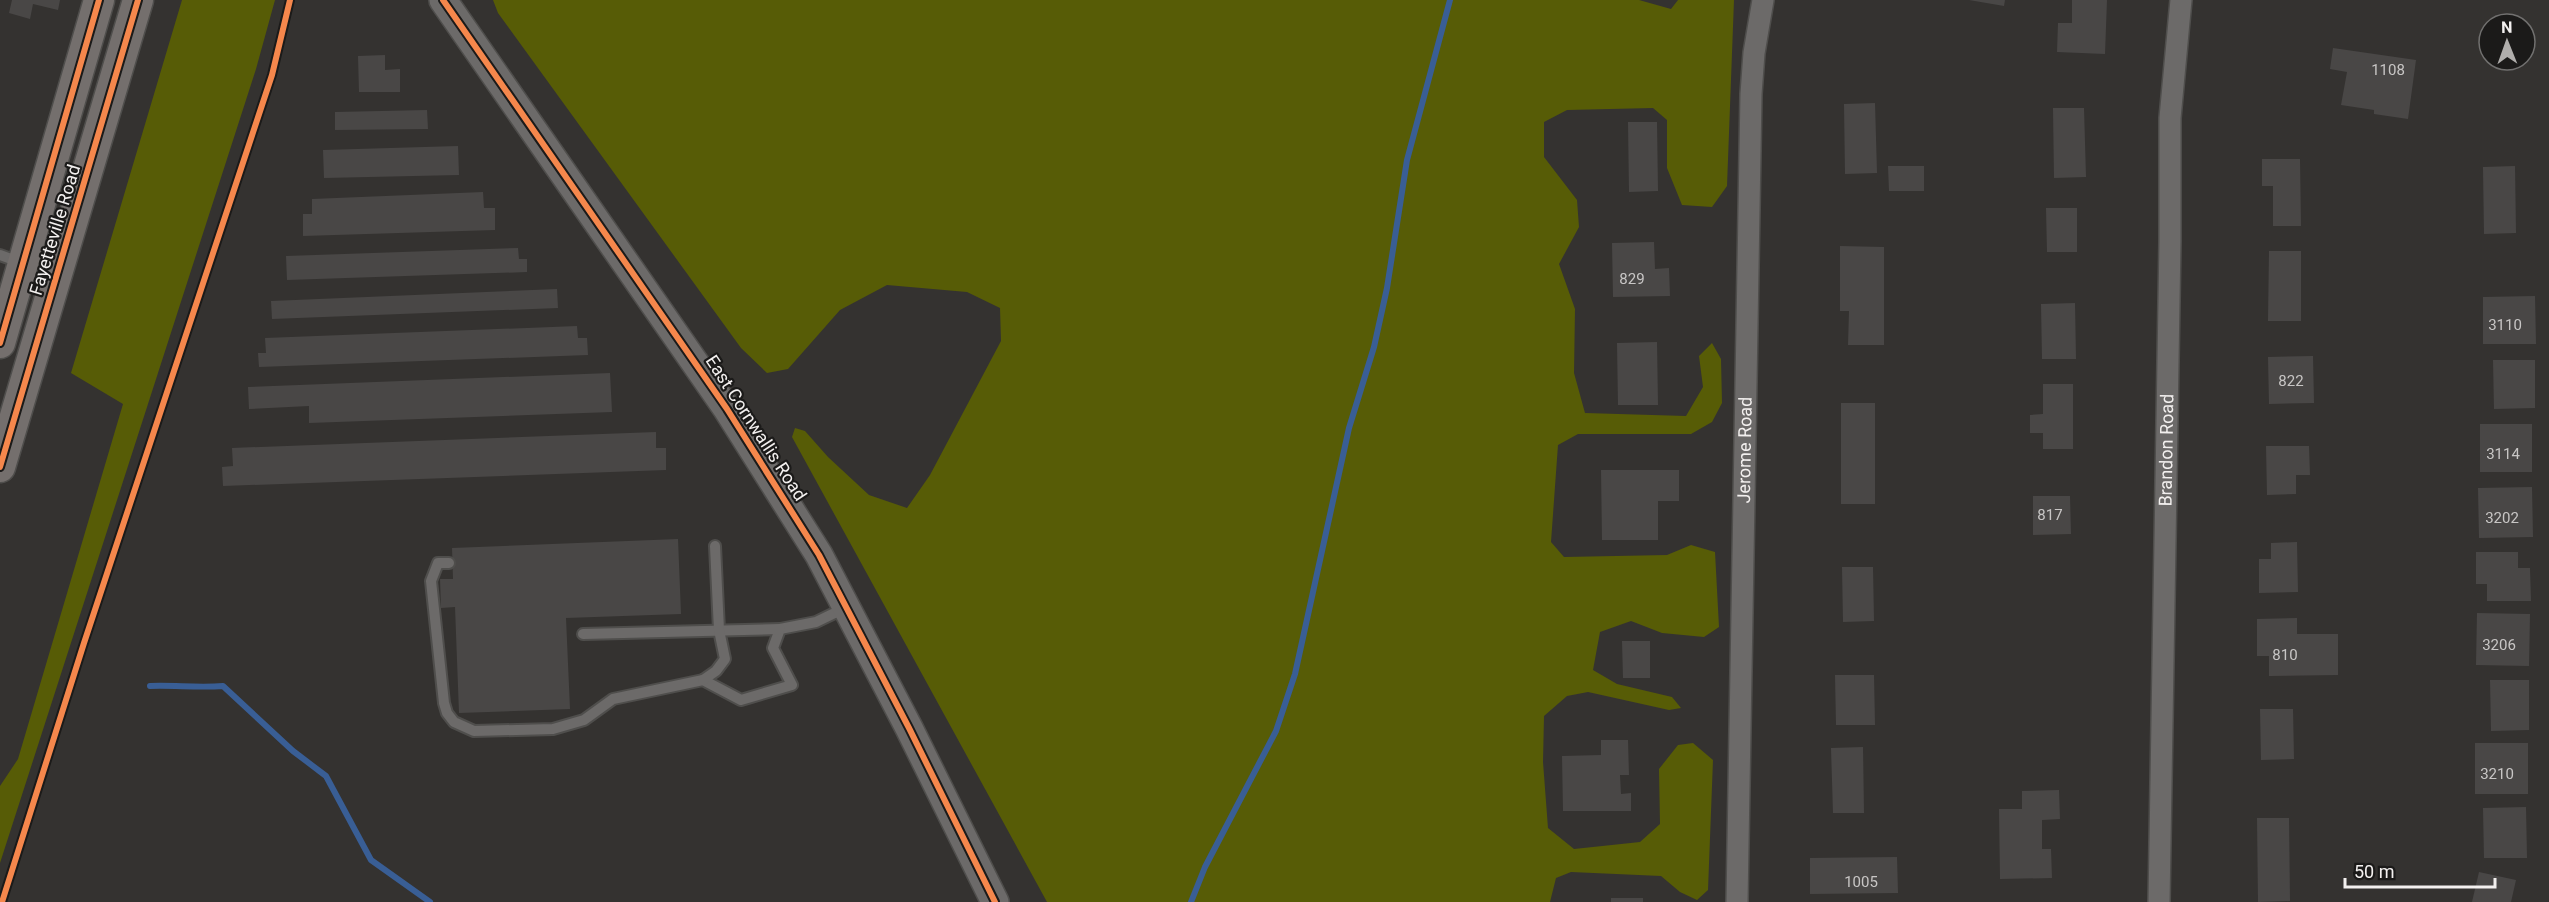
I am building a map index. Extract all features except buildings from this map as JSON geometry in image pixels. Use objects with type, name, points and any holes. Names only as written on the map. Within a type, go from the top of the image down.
[{"type":"main road","name":"Fayetteville Road","points":[[0,343],[12,259],[99,0]]},
{"type":"main road","name":"Fayetteville Road","points":[[0,467],[138,0]]},
{"type":"street","name":"East Cornwallis Road","points":[[443,0],[727,409],[819,555],[995,902]]},
{"type":"street","name":"Jerome Road","points":[[1737,902],[1751,94],[1754,53],[1763,0]]},
{"type":"street","name":"Brandon Road","points":[[2159,902],[2170,118],[2181,0]]},
{"type":"lane","points":[[449,563],[438,562],[431,581],[447,713],[454,722],[474,731],[554,729],[584,720],[613,699],[703,680],[716,671],[725,659],[719,630],[715,546]]},
{"type":"lane","points":[[584,634],[780,629],[816,621],[846,608]]},
{"type":"lane","points":[[703,680],[741,700],[792,684],[773,648],[780,629]]},
{"type":"shaded area","points":[[182,0],[275,0],[256,69],[0,863],[0,786],[18,759],[123,404],[71,373]]},
{"type":"shaded area","points":[[493,0],[1639,0],[1671,9],[1678,0],[1734,0],[1727,186],[1712,207],[1682,205],[1667,168],[1667,120],[1653,108],[1567,110],[1544,122],[1544,157],[1577,200],[1579,227],[1559,264],[1575,309],[1574,373],[1585,413],[1686,416],[1703,387],[1699,356],[1712,343],[1721,359],[1722,403],[1712,422],[1691,434],[1578,434],[1558,445],[1551,542],[1564,557],[1667,555],[1691,545],[1715,552],[1719,627],[1704,637],[1662,633],[1631,621],[1600,632],[1593,670],[1617,684],[1672,697],[1681,708],[1669,710],[1588,692],[1567,696],[1544,716],[1543,762],[1548,828],[1574,849],[1640,842],[1660,824],[1659,769],[1678,745],[1693,743],[1713,760],[1708,890],[1697,900],[1680,892],[1661,876],[1571,872],[1556,878],[1550,902],[1047,902],[792,437],[795,428],[805,431],[828,457],[869,495],[907,508],[930,475],[1001,341],[1000,308],[967,292],[887,285],[840,310],[788,369],[767,373],[741,348],[498,13]]},
{"type":"waterway","points":[[1191,902],[1205,867],[1276,731],[1295,674],[1349,428],[1374,347],[1387,288],[1407,160],[1450,0]]},
{"type":"waterway","points":[[150,686],[223,686],[293,751],[326,776],[371,860],[430,902]]},
{"type":"cycle path","points":[[0,343],[99,0]]},
{"type":"cycle path","points":[[0,467],[138,0]]},
{"type":"cycle path","points":[[2,902],[84,643],[272,75],[290,0]]},
{"type":"cycle path","points":[[443,0],[727,409],[819,555],[909,728],[995,902]]}]
